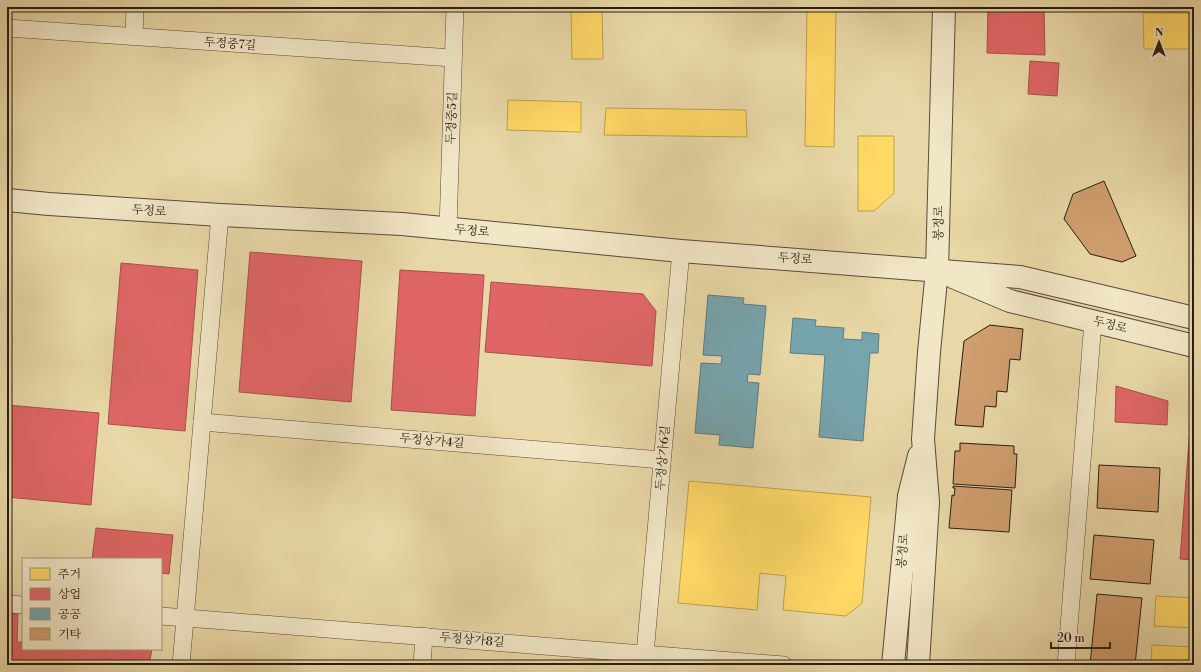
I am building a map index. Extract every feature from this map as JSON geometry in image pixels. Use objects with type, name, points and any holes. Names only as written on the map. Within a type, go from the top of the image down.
[{"type":"street","points":[[134,37],[135,7]]},
{"type":"street","name":"두정중5길","points":[[448,229],[455,7]]},
{"type":"street","name":"봉정로","points":[[918,665],[928,502],[923,439],[929,352],[938,270],[944,7]]},
{"type":"street","name":"두정중7길","points":[[7,28],[453,58]]},
{"type":"street","name":"두정로","points":[[7,200],[220,215],[402,224],[682,251],[1020,277],[1194,318]]},
{"type":"street","points":[[181,665],[220,215]]},
{"type":"street","name":"두정상가6길","points":[[644,660],[682,251]]},
{"type":"street","name":"두정로","points":[[938,270],[1010,301],[1194,346]]},
{"type":"street","points":[[1066,665],[1093,321]]},
{"type":"street","name":"두정상가4길","points":[[202,422],[662,460]]},
{"type":"street","name":"봉정로","points":[[893,665],[909,496],[923,439]]},
{"type":"street","points":[[7,604],[22,605]]},
{"type":"street","name":"두정상가8길","points":[[162,616],[424,636],[644,660],[784,665]]},
{"type":"street","points":[[422,665],[424,636]]},
{"type":"building: 주거","points":[[571,7],[602,7],[603,59],[572,59]]},
{"type":"building: 주거","points":[[807,7],[836,7],[834,147],[805,146]]},
{"type":"building: 주거","points":[[1143,13],[1194,13],[1194,49],[1144,49]]},
{"type":"building: 주거","points":[[508,100],[581,102],[581,132],[507,130]]},
{"type":"building: 주거","points":[[606,108],[746,110],[747,137],[604,135]]},
{"type":"building: 주거","points":[[858,136],[894,136],[894,193],[874,211],[858,211]]},
{"type":"building: 주거","points":[[689,481],[871,497],[862,603],[846,616],[783,610],[786,576],[760,573],[757,610],[678,603]]},
{"type":"building: 주거","points":[[1156,596],[1194,598],[1194,628],[1154,626]]},
{"type":"building: 주거","points":[[1152,645],[1194,647],[1194,665],[1151,665]]},
{"type":"building: 상업","points":[[988,7],[1044,7],[1045,55],[987,53]]},
{"type":"building: 상업","points":[[1030,61],[1059,63],[1057,96],[1028,94]]},
{"type":"building: 상업","points":[[250,252],[362,261],[351,402],[239,392]]},
{"type":"building: 상업","points":[[121,263],[198,270],[185,431],[108,424]]},
{"type":"building: 상업","points":[[400,270],[484,275],[475,416],[391,410]]},
{"type":"building: 상업","points":[[491,282],[643,294],[656,311],[652,366],[485,352]]},
{"type":"building: 상업","points":[[1116,386],[1168,401],[1167,425],[1115,422]]},
{"type":"building: 상업","points":[[1194,388],[1194,560],[1180,559]]},
{"type":"building: 상업","points":[[7,405],[99,413],[91,505],[7,497]]},
{"type":"building: 상업","points":[[96,528],[173,535],[169,574],[162,573],[162,558],[92,558]]},
{"type":"building: 상업","points":[[7,613],[18,614],[17,642],[22,642],[22,650],[152,650],[149,665],[7,665]]},
{"type":"building: 공공","points":[[708,295],[744,298],[743,304],[766,306],[760,375],[748,374],[747,382],[759,383],[753,448],[719,445],[720,435],[695,433],[701,363],[721,364],[722,356],[703,355]]},
{"type":"building: 공공","points":[[793,318],[816,320],[815,326],[844,328],[843,339],[862,340],[862,332],[879,334],[878,353],[870,353],[863,441],[819,437],[825,355],[790,353]]},
{"type":"building: 기타","points":[[1104,181],[1136,256],[1122,262],[1090,254],[1064,219],[1073,194]]},
{"type":"building: 기타","points":[[990,325],[1023,329],[1020,360],[1010,359],[1007,392],[997,391],[996,407],[985,406],[983,427],[955,425],[964,341]]},
{"type":"building: 기타","points":[[960,443],[1014,446],[1014,454],[1017,454],[1015,488],[953,484],[955,451],[960,451]]},
{"type":"building: 기타","points":[[1099,465],[1160,468],[1158,512],[1097,508]]},
{"type":"building: 기타","points":[[953,486],[1012,490],[1009,532],[949,528],[952,495],[954,496],[955,488],[953,488]]},
{"type":"building: 기타","points":[[1094,535],[1154,540],[1150,584],[1090,579]]},
{"type":"building: 기타","points":[[1097,594],[1142,598],[1135,665],[1090,665]]}]
